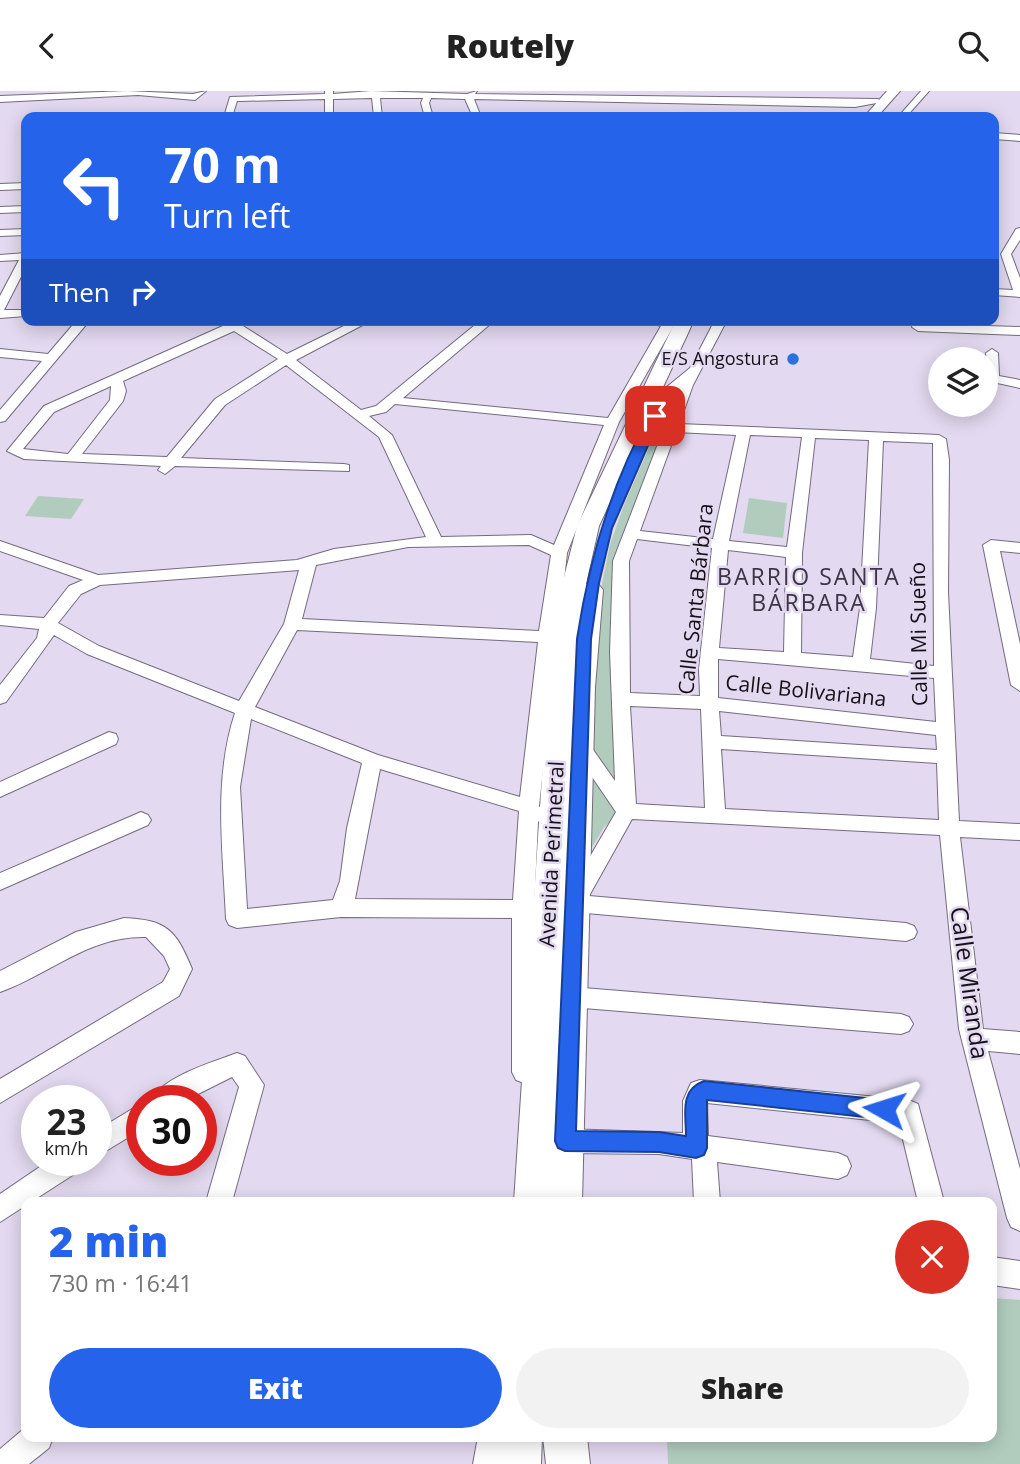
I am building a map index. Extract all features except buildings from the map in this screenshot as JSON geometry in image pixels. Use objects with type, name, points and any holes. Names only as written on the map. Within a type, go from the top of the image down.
[{"type":"highway","points":[[886,112],[905,91]]},
{"type":"highway","points":[[870,112],[886,98]]},
{"type":"highway","name":"Avenida Perimetral","points":[[533,1197],[564,638],[581,551],[598,502],[673,326]]},
{"type":"highway","name":"Avenida Perimetral","points":[[563,1197],[584,639],[599,553],[615,505],[697,326]]},
{"type":"highway","points":[[519,1464],[520,1442]]},
{"type":"highway","points":[[554,1464],[555,1442]]},
{"type":"highway","points":[[566,1442],[568,1464]]},
{"type":"street","points":[[0,99],[83,93],[147,93],[197,97],[202,91]]},
{"type":"street","points":[[614,91],[615,99],[622,105]]},
{"type":"street","points":[[906,112],[925,91]]},
{"type":"street","points":[[375,93],[377,112]]},
{"type":"street","points":[[229,112],[233,99],[281,103],[329,94],[375,93],[521,95],[622,105],[771,97],[845,104],[863,108],[864,112]]},
{"type":"street","points":[[428,112],[425,103],[429,93]]},
{"type":"street","points":[[175,94],[179,110]]},
{"type":"street","points":[[329,94],[329,112]]},
{"type":"street","points":[[471,94],[476,112]]},
{"type":"street","points":[[521,95],[524,110]]},
{"type":"street","points":[[771,97],[789,112]]},
{"type":"street","points":[[845,104],[886,98]]},
{"type":"street","points":[[668,102],[672,112]]},
{"type":"street","points":[[999,136],[1020,138]]},
{"type":"street","points":[[0,187],[21,186]]},
{"type":"street","points":[[0,210],[21,209]]},
{"type":"street","points":[[999,291],[1019,288],[1006,258],[1015,247],[1020,231]]},
{"type":"street","points":[[0,233],[21,232]]},
{"type":"street","points":[[0,258],[21,256]]},
{"type":"street","points":[[0,308],[6,286],[21,264]]},
{"type":"street","points":[[0,314],[21,313]]},
{"type":"street","points":[[999,317],[1020,319]]},
{"type":"street","points":[[0,418],[79,326]]},
{"type":"street","points":[[228,326],[49,409],[15,451],[24,455],[167,467],[344,468]]},
{"type":"street","points":[[241,326],[385,435],[436,542]]},
{"type":"street","points":[[167,467],[191,433],[222,401],[355,326]]},
{"type":"street","points":[[360,414],[382,409],[399,398],[482,326]]},
{"type":"street","points":[[521,1197],[523,909],[529,807],[559,553],[612,422],[672,326]]},
{"type":"street","points":[[718,326],[696,367],[670,428],[621,561],[618,585],[626,811],[574,903],[906,932]]},
{"type":"street","points":[[918,326],[1020,331]]},
{"type":"street","points":[[0,366],[6,354],[51,358]]},
{"type":"street","points":[[664,395],[696,367]]},
{"type":"street","points":[[998,379],[1020,384]]},
{"type":"street","points":[[72,458],[117,401],[119,391],[116,380]]},
{"type":"street","points":[[399,398],[612,422]]},
{"type":"street","points":[[385,435],[390,411],[399,398]]},
{"type":"street","points":[[670,428],[876,436],[868,608],[861,664]]},
{"type":"street","name":"Calle Santa Bárbara","points":[[715,815],[707,703],[710,653],[720,544],[744,431]]},
{"type":"street","points":[[792,659],[794,552],[809,434]]},
{"type":"street","name":"Calle Mi Sueño","points":[[876,436],[939,439],[942,673],[949,828]]},
{"type":"street","points":[[630,534],[794,552]]},
{"type":"street","points":[[0,698],[7,679],[45,639],[48,624],[75,590],[97,580],[310,561],[408,543],[531,540],[559,553]]},
{"type":"street","points":[[1020,548],[991,545],[1020,685]]},
{"type":"street","points":[[0,547],[97,580]]},
{"type":"street","points":[[310,561],[292,624],[249,698],[238,731],[230,787],[237,919],[341,908],[523,909]]},
{"type":"street","points":[[0,620],[48,624],[93,650],[245,712],[372,760],[529,807],[552,843]]},
{"type":"street","points":[[292,624],[547,637]]},
{"type":"street","points":[[710,653],[942,673]]},
{"type":"street","name":"Calle Bolivariana","points":[[621,699],[707,703],[944,729]]},
{"type":"street","points":[[0,790],[109,739]]},
{"type":"street","points":[[710,742],[945,757]]},
{"type":"street","points":[[580,745],[626,811]]},
{"type":"street","points":[[341,908],[350,881],[357,828],[372,760]]},
{"type":"street","points":[[626,811],[1020,832]]},
{"type":"street","points":[[0,882],[141,820]]},
{"type":"street","name":"Calle Miranda","points":[[949,828],[968,1014],[1020,1218]]},
{"type":"street","points":[[0,982],[84,939],[124,927],[151,928],[173,950],[181,969],[171,989],[0,1092]]},
{"type":"street","points":[[571,997],[901,1024]]},
{"type":"street","points":[[974,1039],[1020,1043]]},
{"type":"street","points":[[186,1085],[237,1064],[252,1085],[220,1197]]},
{"type":"street","points":[[706,1197],[695,1101],[700,1091],[909,1112],[930,1197]]},
{"type":"street","points":[[565,1141],[659,1142],[838,1166]]},
{"type":"street","points":[[0,1209],[49,1176]]},
{"type":"street","points":[[997,1272],[1020,1275]]},
{"type":"street","points":[[6,1464],[32,1442]]},
{"type":"street","points":[[488,1464],[492,1442]]},
{"type":"green space","points":[[681,385],[622,539],[614,779],[590,741],[601,589],[610,545],[624,505],[673,393]]},
{"type":"green space","points":[[38,496],[84,499],[71,519],[25,516]]},
{"type":"green space","points":[[749,498],[787,503],[783,538],[743,533]]},
{"type":"green space","points":[[590,773],[618,814],[604,827],[591,849]]},
{"type":"green space","points":[[997,1298],[1020,1300],[1020,1464],[668,1464],[667,1442],[997,1442]]},
{"type":"place","name":"E/S Angostura","points":[[793,359]]},
{"type":"district","name":"BARRIO SANTA BÁRBARA","points":[[809,590]]},
{"type":"route","points":[[655,416],[606,528],[592,583],[584,639],[565,1141],[659,1142],[696,1148],[695,1101],[697,1093],[704,1090],[884,1109]]}]
